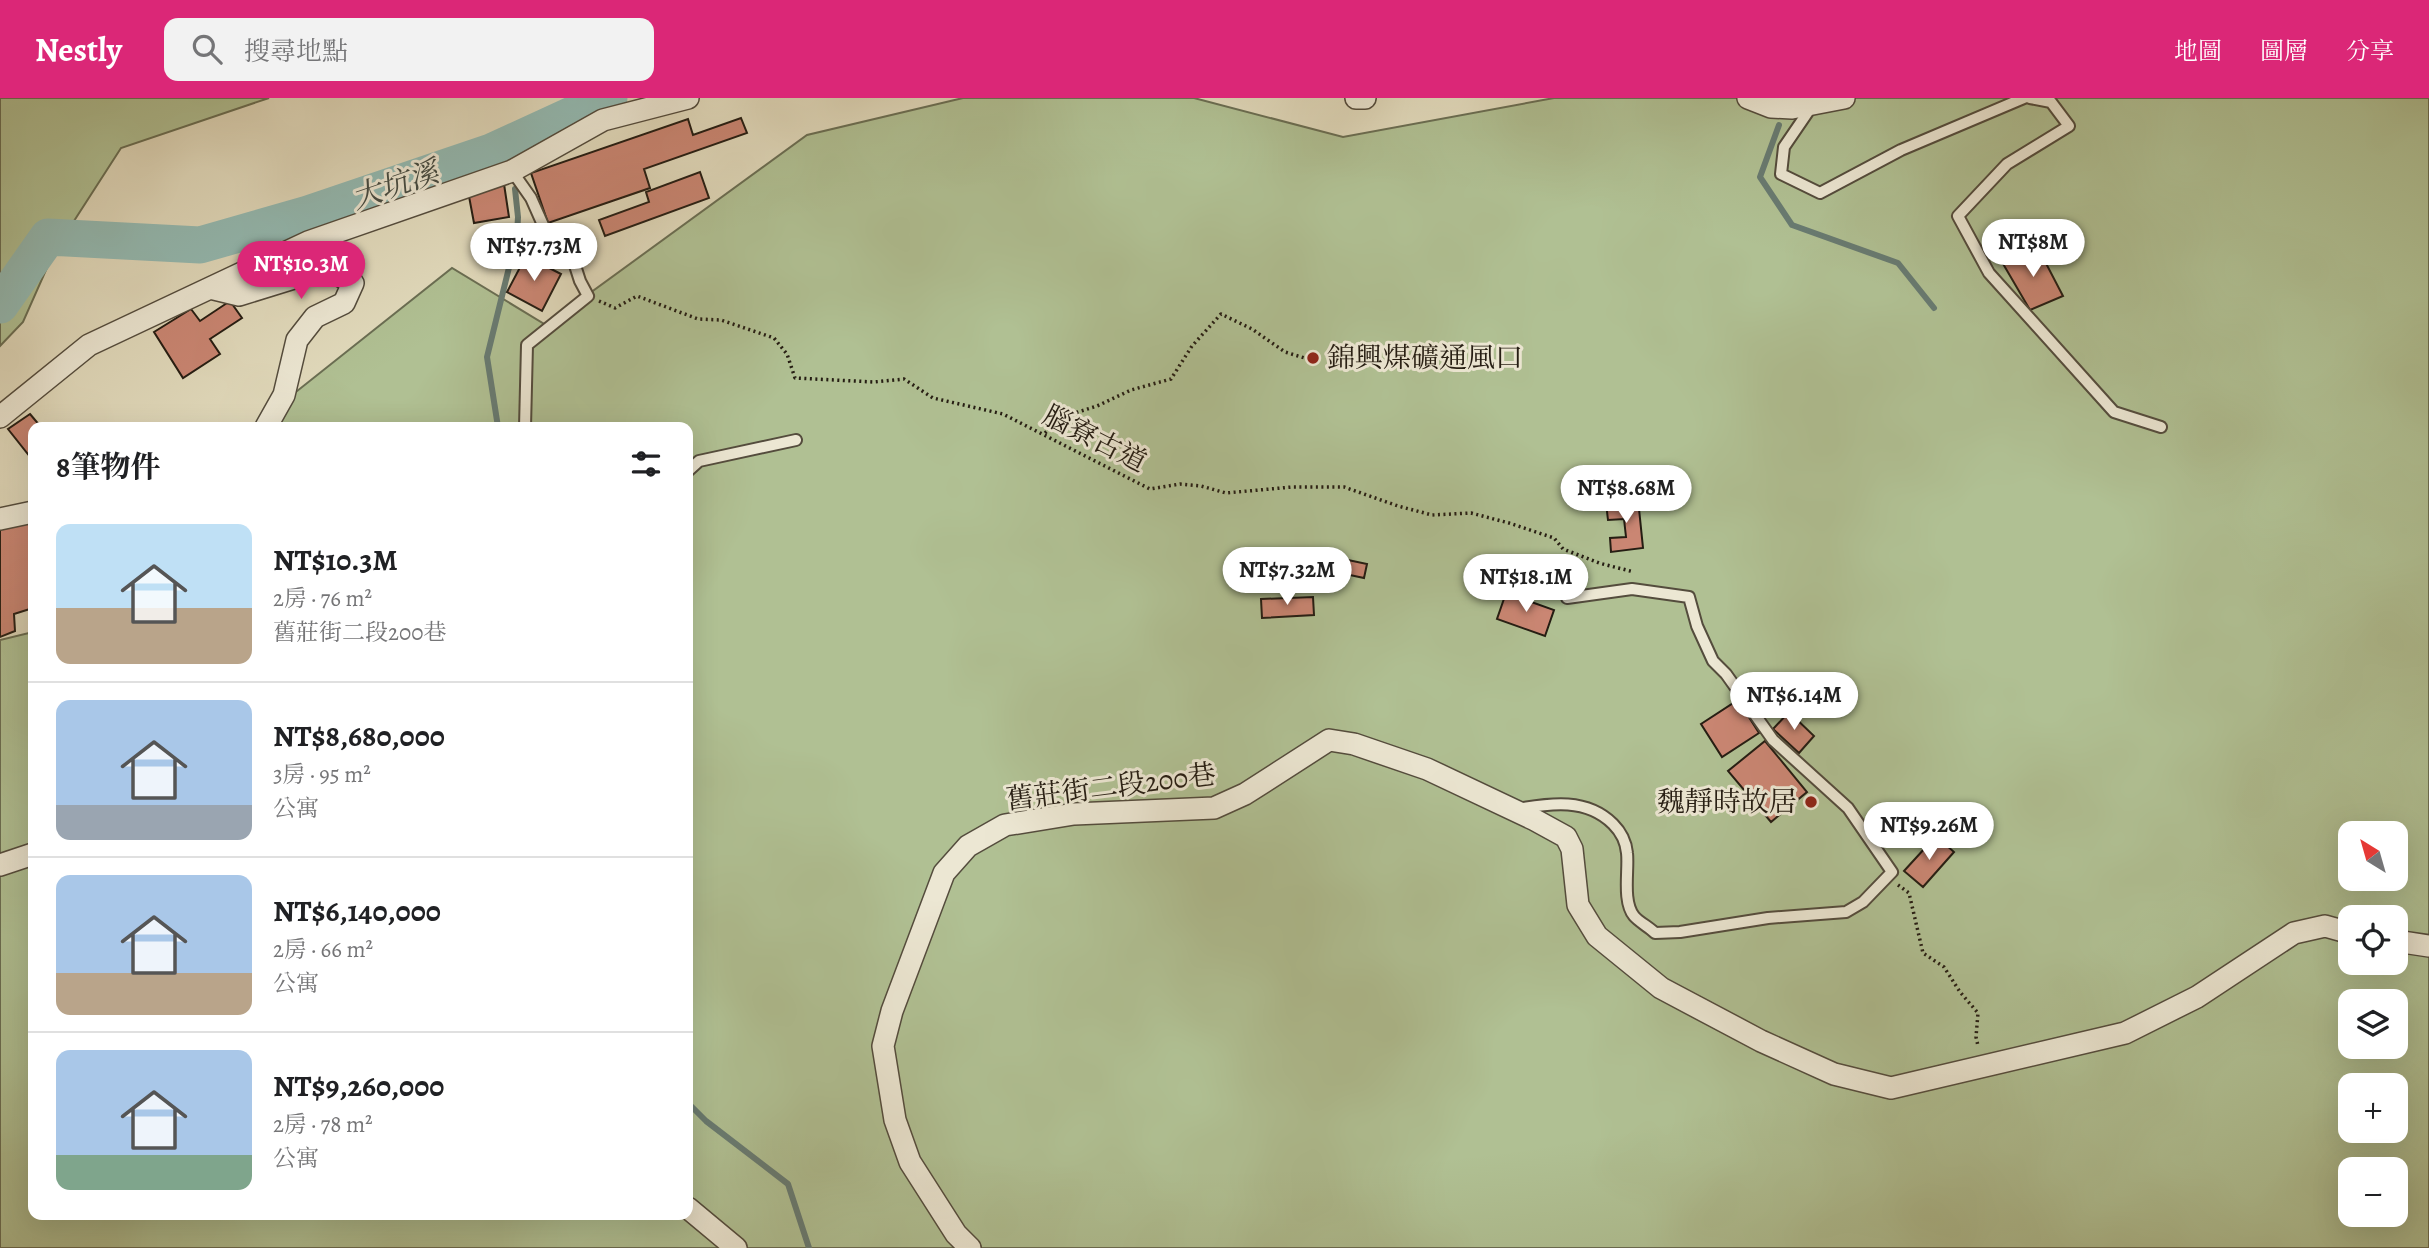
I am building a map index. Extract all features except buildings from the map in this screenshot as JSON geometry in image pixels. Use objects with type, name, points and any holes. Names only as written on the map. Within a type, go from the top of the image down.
[{"type":"street","points":[[0,417],[89,345],[209,288],[309,242],[507,173],[603,120],[688,98]]},
{"type":"street","points":[[1356,98],[1365,98]]},
{"type":"street","points":[[1748,98],[1771,107],[1791,108],[1844,98]]},
{"type":"street","points":[[209,288],[239,295],[310,273],[337,274],[353,283],[344,303],[315,317],[298,340],[284,395],[268,422]]},
{"type":"street","points":[[0,519],[28,513]]},
{"type":"street","name":"舊莊街二段200巷","points":[[970,1248],[956,1234],[909,1162],[895,1120],[883,1046],[892,1011],[944,873],[968,846],[1005,825],[1074,814],[1214,807],[1245,794],[1329,740],[1354,744],[1427,769],[1566,837],[1572,849],[1578,905],[1597,936],[1661,988],[1761,1041],[1834,1074],[1891,1088],[1984,1065]]},
{"type":"street","points":[[0,865],[28,856]]},
{"type":"street","points":[[1984,1065],[2125,1033],[2197,997],[2294,933],[2325,926],[2338,930]]},
{"type":"street","points":[[2408,943],[2429,946]]},
{"type":"street","points":[[693,1212],[736,1248]]},
{"type":"lane","points":[[1814,104],[1784,147],[1781,174],[1820,193],[1901,150],[2024,98]]},
{"type":"lane","points":[[2030,98],[2052,102],[2069,126],[2007,164],[1958,216],[1989,273],[2114,412],[2161,426]]},
{"type":"lane","points":[[507,173],[531,198],[547,234],[571,253],[588,296],[527,345],[525,422]]},
{"type":"lane","points":[[693,466],[699,461],[796,439]]},
{"type":"lane","points":[[1511,810],[1547,804],[1579,805],[1603,814],[1620,832],[1627,851],[1625,882],[1633,915],[1655,933],[1680,932],[1768,918],[1846,912],[1863,902],[1892,872],[1848,808],[1773,740],[1726,674],[1713,661],[1697,626],[1689,597],[1632,589],[1566,598]]},
{"type":"path","name":"腦寮古道","points":[[588,296],[615,308],[637,296],[698,319],[721,320],[774,338],[787,354],[795,377],[874,382],[904,379],[933,398],[1003,414],[1045,433],[1150,489],[1180,484],[1226,493],[1292,487],[1344,487],[1432,514],[1471,513],[1508,523],[1554,538],[1563,549],[1611,567],[1636,573]]},
{"type":"path","points":[[1045,433],[1062,417],[1097,406],[1131,390],[1171,379],[1192,346],[1221,314],[1252,329],[1285,352],[1308,359]]},
{"type":"path","points":[[1888,877],[1909,893],[1923,953],[1944,967],[1978,1013],[1976,1037],[1984,1065]]},
{"type":"green space","points":[[0,98],[269,98],[121,148],[54,252],[23,322],[0,346]]},
{"type":"green space","points":[[963,98],[1194,98],[1343,137],[1554,98],[2429,98],[2429,1248],[0,1248],[0,640],[28,633],[28,1220],[693,1220],[693,422],[280,422],[287,399],[452,268],[546,325],[807,135]]},
{"type":"waterway","name":"大坑溪","points":[[0,305],[48,237],[200,245],[308,214],[491,152],[609,98]]},
{"type":"waterway","points":[[1779,125],[1760,177],[1792,225],[1898,263],[1934,308]]},
{"type":"waterway","name":"大坑溪","points":[[491,152],[495,158]]},
{"type":"waterway","points":[[497,422],[487,357],[517,235],[515,189]]},
{"type":"waterway","points":[[693,1108],[788,1184],[809,1248]]},
{"type":"place","name":"錦興煤礦通風口","points":[[1313,358]]},
{"type":"place","name":"魏靜時故居","points":[[1811,802]]}]
